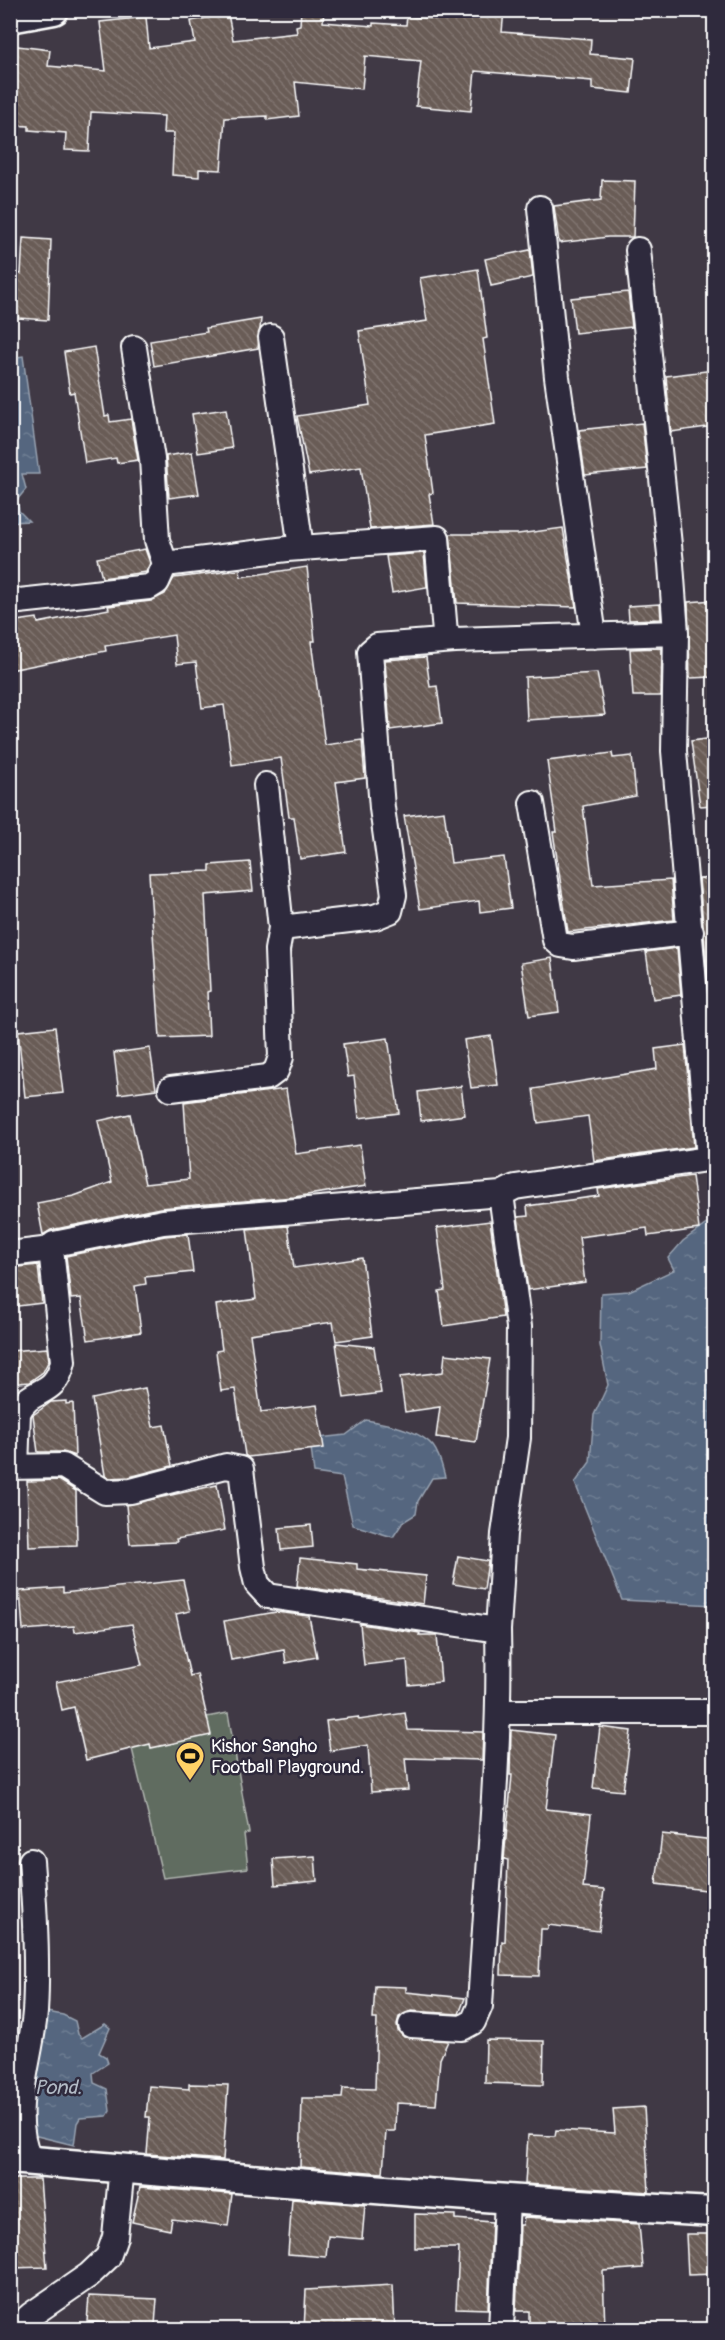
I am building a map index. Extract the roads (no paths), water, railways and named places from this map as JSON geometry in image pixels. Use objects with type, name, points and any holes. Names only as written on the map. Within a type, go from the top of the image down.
[{"type":"street","points":[[10,18],[54,10]]},
{"type":"street","points":[[540,208],[559,388],[594,636]]},
{"type":"street","points":[[10,1254],[51,1249],[62,1241],[163,1222],[501,1194],[515,1187],[712,1158],[674,751],[676,633],[638,250]]},
{"type":"street","points":[[271,337],[302,548]]},
{"type":"street","points":[[10,602],[149,587],[157,582],[165,564],[157,540],[152,459],[134,348]]},
{"type":"street","points":[[165,564],[302,548],[437,538],[445,633],[454,640]]},
{"type":"street","points":[[281,928],[375,917],[390,911],[394,896],[381,796],[370,652],[377,646],[454,640],[676,633]]},
{"type":"street","points":[[171,1089],[268,1077],[276,1071],[281,1057],[277,950],[281,928],[266,785]]},
{"type":"street","points":[[532,803],[555,940],[561,945],[573,947],[691,932]]},
{"type":"street","points":[[411,2025],[462,2028],[473,2022],[480,2006],[495,1807],[498,1630],[504,1534],[518,1438],[519,1327],[501,1194]]},
{"type":"street","points":[[51,1249],[63,1361],[60,1377],[52,1386],[21,1405],[18,1413],[13,1467],[63,1466],[105,1492],[131,1491],[226,1466],[241,1469],[253,1567],[257,1584],[268,1596],[498,1630]]},
{"type":"street","points":[[498,1712],[714,1712]]},
{"type":"street","points":[[31,1861],[36,1983],[34,2016],[22,2084],[20,2160],[122,2166],[507,2200],[714,2212]]},
{"type":"street","points":[[14,2330],[31,2314],[89,2275],[108,2257],[115,2237],[122,2166]]},
{"type":"street","points":[[501,2330],[507,2200]]},
{"type":"water","points":[[23,356],[39,474],[22,474],[26,489],[17,500],[19,511],[29,521],[11,522],[11,358]]},
{"type":"water","points":[[714,1220],[714,1605],[622,1600],[575,1483],[590,1462],[594,1415],[608,1385],[600,1345],[601,1293],[629,1291],[674,1270],[668,1258],[683,1241]]},
{"type":"water","points":[[366,1420],[402,1428],[427,1440],[437,1453],[445,1477],[432,1478],[418,1501],[416,1514],[403,1522],[393,1537],[353,1525],[342,1477],[314,1473],[310,1439],[346,1435]]},
{"type":"water","name":"Pond.","points":[[47,2012],[63,2015],[75,2021],[78,2034],[82,2038],[105,2024],[110,2028],[99,2053],[106,2057],[108,2063],[93,2073],[94,2083],[107,2089],[110,2111],[107,2116],[80,2118],[77,2123],[74,2145],[33,2135],[23,2107]]},
{"type":"place","name":"Kishor Sangho Football Playground.","points":[[190,1782]]}]
